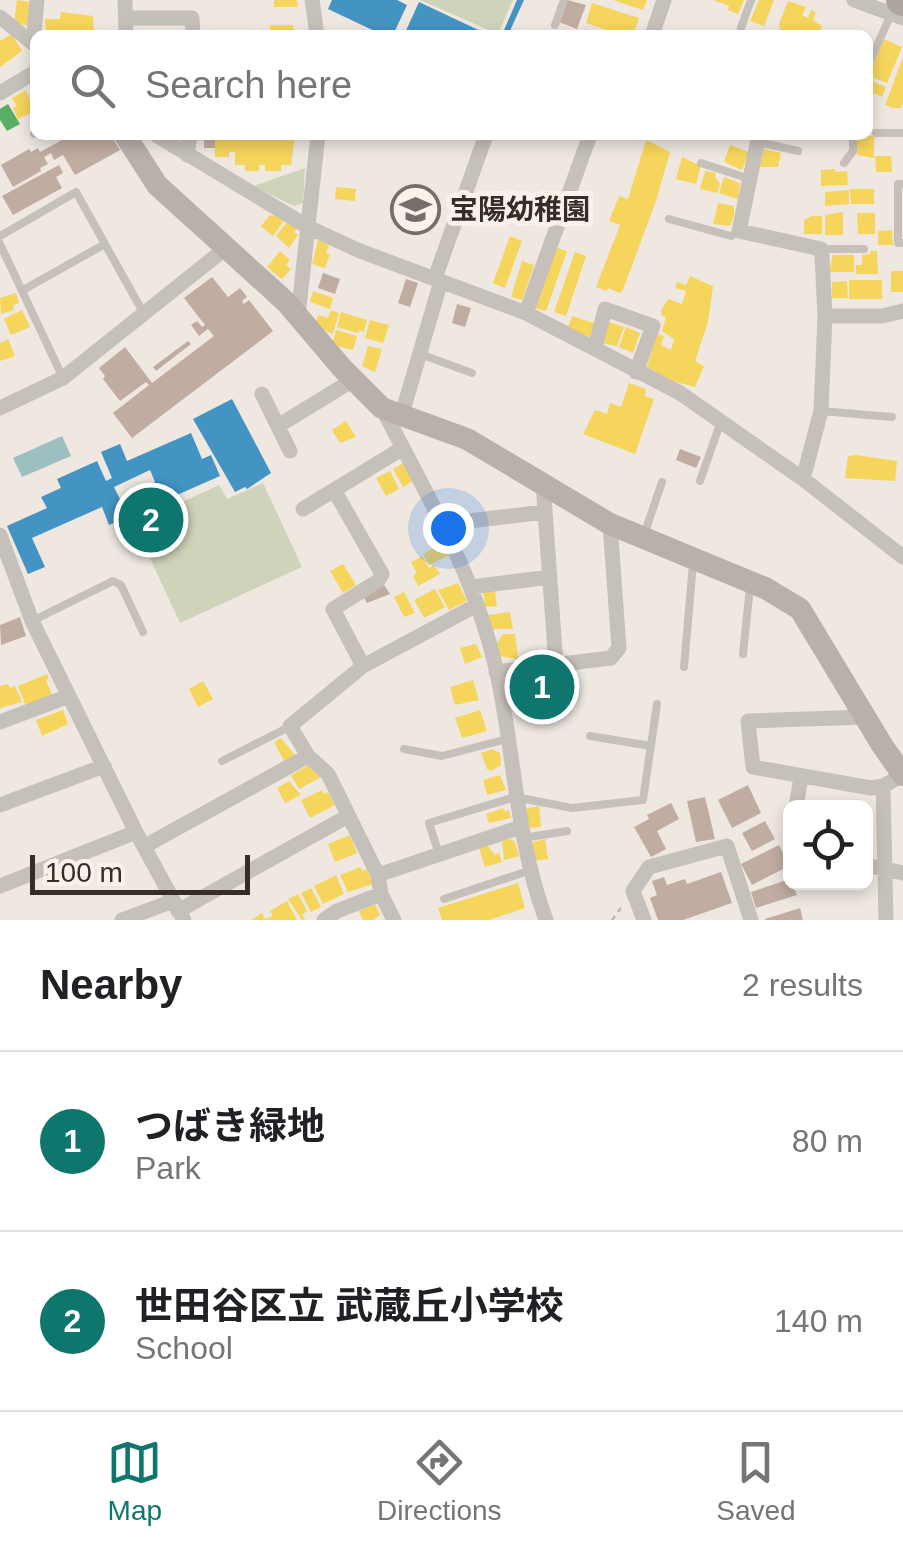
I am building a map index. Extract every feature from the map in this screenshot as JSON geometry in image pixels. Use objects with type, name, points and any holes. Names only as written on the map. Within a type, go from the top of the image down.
[{"type":"street","points":[[35,30],[37,0]]},
{"type":"street","points":[[125,0],[126,30]]},
{"type":"street","points":[[312,0],[316,30]]},
{"type":"street","points":[[654,30],[664,0]]},
{"type":"street","points":[[854,0],[900,8]]},
{"type":"street","points":[[0,17],[30,41]]},
{"type":"street","points":[[126,18],[192,18],[193,30]]},
{"type":"street","points":[[0,94],[30,75]]},
{"type":"street","points":[[128,140],[158,185],[298,316],[353,380],[392,411],[467,439],[610,524],[750,582],[800,609],[865,717],[896,778],[895,871],[886,920]]},
{"type":"street","points":[[163,140],[308,228],[526,312],[680,393],[803,478],[903,557]]},
{"type":"street","points":[[187,156],[189,140]]},
{"type":"street","points":[[298,316],[317,140]]},
{"type":"street","points":[[484,140],[438,279],[420,354],[392,411],[402,448],[444,524],[472,586],[496,672],[528,870],[546,920]]},
{"type":"street","points":[[526,312],[588,140]]},
{"type":"street","points":[[758,140],[739,231],[821,249],[825,316],[822,411],[803,478]]},
{"type":"street","points":[[0,408],[63,378],[226,248]]},
{"type":"street","points":[[595,348],[605,310],[653,326],[636,372]]},
{"type":"street","points":[[825,316],[903,312]]},
{"type":"street","points":[[278,426],[353,380]]},
{"type":"street","points":[[262,394],[290,451]]},
{"type":"street","points":[[303,509],[402,448]]},
{"type":"street","points":[[543,483],[556,665]]},
{"type":"street","points":[[334,490],[382,574],[378,581],[332,609],[363,666]]},
{"type":"street","points":[[444,524],[545,512]]},
{"type":"street","points":[[496,672],[612,658],[618,648],[610,524]]},
{"type":"street","points":[[0,535],[32,621],[178,910]]},
{"type":"street","points":[[472,586],[550,577]]},
{"type":"street","points":[[394,920],[381,894],[378,875],[328,774],[308,756],[290,726],[363,666],[477,606]]},
{"type":"street","points":[[0,722],[69,696]]},
{"type":"street","points":[[865,717],[748,721],[752,767],[871,788],[896,778]]},
{"type":"street","points":[[0,886],[140,839],[308,756]]},
{"type":"street","points":[[0,805],[104,766]]},
{"type":"street","points":[[797,800],[801,776]]},
{"type":"street","points":[[122,920],[178,910],[348,816]]},
{"type":"street","points":[[378,875],[522,832]]},
{"type":"street","points":[[644,920],[633,891],[649,867],[727,846],[751,920]]},
{"type":"street","points":[[324,920],[381,894]]},
{"type":"lane","points":[[556,24],[564,0]]},
{"type":"lane","points":[[740,28],[751,0]]},
{"type":"lane","points":[[873,57],[900,8]]},
{"type":"lane","points":[[876,132],[903,133]]},
{"type":"lane","points":[[764,140],[798,151]]},
{"type":"lane","points":[[844,162],[853,150],[853,140]]},
{"type":"lane","points":[[701,163],[750,179]]},
{"type":"lane","points":[[903,184],[898,184],[898,242],[903,242]]},
{"type":"lane","points":[[0,236],[76,192],[144,314]]},
{"type":"lane","points":[[669,219],[731,236],[739,231]]},
{"type":"lane","points":[[851,234],[851,249]]},
{"type":"lane","points":[[0,244],[63,378]]},
{"type":"lane","points":[[23,290],[105,244]]},
{"type":"lane","points":[[821,249],[864,249]]},
{"type":"lane","points":[[420,354],[472,373]]},
{"type":"lane","points":[[822,411],[892,417]]},
{"type":"lane","points":[[700,481],[722,420]]},
{"type":"lane","points":[[643,539],[662,482]]},
{"type":"lane","points":[[684,667],[693,560]]},
{"type":"lane","points":[[32,621],[113,582],[121,585],[143,632]]},
{"type":"lane","points":[[744,654],[750,582]]},
{"type":"lane","points":[[438,854],[429,824],[515,797],[572,808],[643,800],[658,704]]},
{"type":"lane","points":[[222,761],[290,726]]},
{"type":"lane","points":[[590,736],[652,746]]},
{"type":"lane","points":[[404,749],[442,756],[507,739]]},
{"type":"lane","points":[[522,832],[567,831]]},
{"type":"lane","points":[[444,898],[528,870]]},
{"type":"green space","points":[[420,0],[513,0],[500,30],[489,30]]},
{"type":"green space","points":[[305,168],[303,203],[294,206],[253,186]]},
{"type":"green space","points":[[263,483],[302,567],[180,623],[134,524],[219,485],[227,499]]},
{"type":"green space","points":[[575,666],[580,695],[510,705],[504,680],[510,675]]},
{"type":"water","points":[[62,436],[71,456],[22,477],[13,458]]},
{"type":"building: Homes","points":[[17,0],[31,2],[28,26],[14,22]]},
{"type":"building: Homes","points":[[274,0],[297,0],[298,7],[274,7]]},
{"type":"building: Homes","points":[[613,0],[647,0],[643,10]]},
{"type":"building: Homes","points":[[713,0],[744,0],[738,14]]},
{"type":"building: Homes","points":[[759,0],[774,0],[764,26],[750,21]]},
{"type":"building: Homes","points":[[788,1],[806,7],[802,15],[808,18],[811,10],[816,12],[813,20],[822,26],[820,30],[782,30],[779,24]]},
{"type":"building: Homes","points":[[592,3],[639,18],[635,30],[607,30],[586,23]]},
{"type":"building: Homes","points":[[61,12],[93,16],[94,30],[46,30],[45,19],[60,19]]},
{"type":"building: Homes","points":[[270,25],[293,25],[293,30],[270,30]]},
{"type":"building: Homes","points":[[12,34],[22,51],[0,67],[0,41]]},
{"type":"building: Homes","points":[[884,39],[902,47],[887,83],[873,78],[873,66]]},
{"type":"building: Homes","points":[[903,57],[903,103],[901,108],[892,108],[885,105]]},
{"type":"building: Homes","points":[[873,82],[886,87],[882,97],[873,93]]},
{"type":"building: Homes","points":[[26,90],[30,113],[18,119],[12,98]]},
{"type":"building: Homes","points":[[874,136],[874,158],[857,155],[857,140],[873,140]]},
{"type":"building: Homes","points":[[215,140],[294,140],[291,165],[281,165],[281,171],[265,171],[265,165],[259,165],[259,171],[245,171],[245,165],[235,165],[235,152],[229,152],[229,157],[215,157]]},
{"type":"building: Homes","points":[[646,140],[670,152],[623,290],[607,291],[596,287],[620,225],[609,221],[619,196],[628,199]]},
{"type":"building: Homes","points":[[730,145],[749,152],[742,170],[724,162]]},
{"type":"building: Homes","points":[[764,149],[781,153],[778,167],[760,167]]},
{"type":"building: Homes","points":[[875,156],[891,156],[892,172],[876,172]]},
{"type":"building: Homes","points":[[682,157],[701,166],[696,184],[676,179]]},
{"type":"building: Homes","points":[[821,170],[847,171],[848,185],[821,186]]},
{"type":"building: Homes","points":[[705,171],[716,173],[720,184],[717,193],[700,189]]},
{"type":"building: Homes","points":[[724,177],[740,183],[738,199],[719,193]]},
{"type":"building: Homes","points":[[336,187],[356,189],[355,201],[335,199]]},
{"type":"building: Homes","points":[[850,189],[874,189],[874,204],[851,204]]},
{"type":"building: Homes","points":[[849,190],[849,204],[825,206],[825,192]]},
{"type":"building: Homes","points":[[718,203],[734,206],[730,226],[713,224]]},
{"type":"building: Homes","points":[[843,212],[843,235],[825,235],[825,215]]},
{"type":"building: Homes","points":[[857,213],[875,213],[875,234],[858,234]]},
{"type":"building: Homes","points":[[270,215],[286,218],[273,236],[261,226]]},
{"type":"building: Homes","points":[[822,216],[822,234],[804,234],[804,220]]},
{"type":"building: Homes","points":[[288,221],[298,228],[289,248],[276,236]]},
{"type":"building: Homes","points":[[892,230],[893,245],[878,245],[878,231]]},
{"type":"building: Homes","points":[[510,236],[522,241],[505,288],[493,283]]},
{"type":"building: Homes","points":[[318,240],[329,245],[325,268],[312,264]]},
{"type":"building: Homes","points":[[555,247],[567,251],[546,311],[535,308]]},
{"type":"building: Homes","points":[[280,251],[290,260],[286,265],[291,269],[282,279],[267,267]]},
{"type":"building: Homes","points":[[877,251],[878,274],[856,274],[856,265],[862,265],[862,255]]},
{"type":"building: Homes","points":[[575,252],[586,256],[566,316],[554,312]]},
{"type":"building: Homes","points":[[833,255],[854,255],[854,272],[829,272]]},
{"type":"building: Homes","points":[[522,261],[534,265],[522,300],[511,297]]},
{"type":"building: Homes","points":[[891,271],[903,271],[903,292],[891,292]]},
{"type":"building: Homes","points":[[690,276],[713,286],[708,322],[695,361],[704,366],[695,387],[672,381],[647,367],[657,334],[664,336],[661,345],[671,350],[674,339],[662,331],[666,317],[661,310],[668,299],[682,304],[686,291],[675,288],[677,282],[686,285]]},
{"type":"building: Homes","points":[[849,280],[882,280],[882,299],[849,299]]},
{"type":"building: Homes","points":[[847,281],[848,298],[832,298],[832,282]]},
{"type":"building: Homes","points":[[313,291],[333,298],[330,309],[310,302]]},
{"type":"building: Homes","points":[[16,293],[19,303],[13,305],[14,310],[1,314],[0,298]]},
{"type":"building: Homes","points":[[22,310],[30,327],[11,335],[4,319]]},
{"type":"building: Homes","points":[[331,310],[339,313],[333,334],[315,326],[318,315],[328,318]]},
{"type":"building: Homes","points":[[341,312],[367,320],[364,332],[337,327]]},
{"type":"building: Homes","points":[[572,316],[594,323],[590,337],[567,330]]},
{"type":"building: Homes","points":[[370,320],[389,325],[383,343],[365,338]]},
{"type":"building: Homes","points":[[609,322],[624,327],[617,346],[602,343]]},
{"type":"building: Homes","points":[[626,327],[640,333],[633,353],[619,347]]},
{"type":"building: Homes","points":[[336,330],[357,336],[353,350],[332,345]]},
{"type":"building: Homes","points":[[8,339],[15,356],[0,361],[0,343]]},
{"type":"building: Homes","points":[[368,346],[382,349],[375,372],[362,366]]},
{"type":"building: Homes","points":[[629,383],[646,389],[645,396],[654,399],[635,454],[583,434],[595,410],[607,414],[610,403],[621,407]]},
{"type":"building: Homes","points":[[346,421],[356,437],[340,443],[332,430]]},
{"type":"building: Homes","points":[[848,456],[897,461],[895,481],[845,478]]},
{"type":"building: Homes","points":[[403,463],[413,481],[403,487],[393,469]]},
{"type":"building: Homes","points":[[390,471],[399,489],[386,496],[376,478]]},
{"type":"building: Homes","points":[[443,543],[449,555],[429,565],[423,554]]},
{"type":"building: Homes","points":[[422,556],[429,568],[434,565],[440,574],[418,586],[411,562]]},
{"type":"building: Homes","points":[[343,564],[356,585],[343,593],[330,571]]},
{"type":"building: Homes","points":[[458,583],[467,601],[449,610],[438,590]]},
{"type":"building: Homes","points":[[435,589],[445,607],[424,618],[414,600]]},
{"type":"building: Homes","points":[[483,590],[495,591],[497,606],[485,607]]},
{"type":"building: Homes","points":[[404,592],[415,613],[404,617],[394,597]]},
{"type":"building: Homes","points":[[510,612],[513,629],[491,629],[489,615]]},
{"type":"building: Homes","points":[[503,634],[515,634],[518,659],[499,656],[497,643]]},
{"type":"building: Homes","points":[[476,644],[482,657],[465,664],[460,648]]},
{"type":"building: Homes","points":[[47,674],[52,695],[26,706],[18,686]]},
{"type":"building: Homes","points":[[473,680],[479,700],[455,705],[450,687]]},
{"type":"building: Homes","points":[[203,681],[213,699],[198,707],[189,689]]},
{"type":"building: Homes","points":[[8,684],[10,688],[15,686],[22,702],[0,708],[0,686]]},
{"type":"building: Homes","points":[[544,703],[547,715],[520,719],[518,706]]},
{"type":"building: Homes","points":[[63,710],[68,724],[42,736],[36,720]]},
{"type":"building: Homes","points":[[480,710],[487,731],[462,738],[455,718]]},
{"type":"building: Homes","points":[[281,738],[295,755],[284,761],[274,742]]},
{"type":"building: Homes","points":[[492,749],[500,753],[501,765],[491,771],[481,753]]},
{"type":"building: Homes","points":[[311,764],[321,777],[299,789],[291,775]]},
{"type":"building: Homes","points":[[500,775],[506,790],[487,795],[483,780]]},
{"type":"building: Homes","points":[[289,781],[301,795],[285,803],[277,788]]},
{"type":"building: Homes","points":[[322,790],[324,794],[328,792],[335,805],[310,818],[301,800]]},
{"type":"building: Homes","points":[[539,806],[541,827],[530,828],[524,809]]},
{"type":"building: Homes","points":[[509,810],[511,818],[489,823],[486,814]]},
{"type":"building: Homes","points":[[350,835],[357,853],[335,862],[328,844]]},
{"type":"building: Homes","points":[[511,839],[519,856],[504,860],[502,841]]},
{"type":"building: Homes","points":[[545,839],[548,859],[534,861],[533,842]]},
{"type":"building: Homes","points":[[488,846],[495,855],[499,853],[502,862],[485,867],[479,848]]},
{"type":"building: Homes","points":[[360,867],[362,871],[367,869],[373,884],[348,892],[340,875]]},
{"type":"building: Homes","points":[[336,875],[344,894],[323,904],[314,886]]},
{"type":"building: Homes","points":[[518,883],[525,908],[489,920],[442,920],[438,908]]},
{"type":"building: Homes","points":[[311,888],[321,907],[311,912],[301,893]]},
{"type":"building: Homes","points":[[298,894],[307,911],[302,920],[288,899]]},
{"type":"building: Homes","points":[[287,901],[297,920],[251,920],[262,913],[265,919],[273,916],[270,911]]},
{"type":"building: Homes","points":[[375,904],[380,915],[363,920],[359,911]]},
{"type":"building: Schools","points":[[332,0],[397,0],[407,5],[395,30],[372,30],[328,9]]},
{"type":"building: Schools","points":[[517,0],[524,0],[510,30],[504,30]]},
{"type":"building: Schools","points":[[419,2],[478,30],[406,30]]},
{"type":"building: Schools","points":[[232,399],[271,473],[235,492],[193,419]]},
{"type":"building: Schools","points":[[191,433],[202,459],[211,455],[220,476],[109,525],[102,507],[32,538],[45,567],[28,574],[7,526],[47,508],[41,497],[61,488],[57,479],[97,461],[106,481],[112,478],[101,452],[120,444],[127,461]],"holes":[[[150,470],[155,482],[120,499],[114,487]]]},
{"type":"building: Public","points":[[8,104],[20,124],[7,131],[0,120],[0,109]]},
{"type":"building: Other","points":[[567,0],[586,5],[577,29],[559,22]]},
{"type":"building: Other","points":[[62,140],[114,140],[120,150],[75,175],[63,155],[54,160],[51,153],[44,157],[48,164],[41,171],[13,187],[1,165],[29,149],[31,152],[38,148],[40,152]]},
{"type":"building: Other","points":[[204,140],[215,140],[215,148],[204,148]]},
{"type":"building: Other","points":[[59,165],[63,173],[56,177],[62,188],[13,215],[2,196]]},
{"type":"building: Other","points":[[323,273],[340,279],[335,294],[318,288]]},
{"type":"building: Other","points":[[212,277],[228,297],[240,288],[247,297],[242,301],[244,304],[249,300],[273,331],[132,438],[113,413],[149,385],[146,382],[120,401],[99,368],[125,347],[152,383],[214,336],[208,329],[199,336],[191,325],[197,321],[202,327],[205,325],[184,298]]},
{"type":"building: Other","points":[[406,279],[418,283],[410,307],[398,303]]},
{"type":"building: Other","points":[[457,304],[471,308],[465,327],[452,323]]},
{"type":"building: Other","points":[[188,341],[191,344],[156,371],[153,367]]},
{"type":"building: Other","points":[[680,449],[701,457],[696,468],[676,460]]},
{"type":"building: Other","points":[[384,585],[390,594],[367,603],[363,596]]},
{"type":"building: Other","points":[[20,617],[26,636],[1,645],[0,625]]},
{"type":"building: Other","points":[[748,785],[761,813],[732,828],[718,800]]},
{"type":"building: Other","points":[[705,797],[715,839],[696,842],[687,801]]},
{"type":"building: Other","points":[[671,803],[679,819],[657,831],[666,849],[651,857],[634,827]]},
{"type":"building: Other","points":[[765,821],[775,839],[752,851],[742,833]]},
{"type":"building: Other","points":[[779,845],[783,853],[783,869],[752,885],[741,864]]},
{"type":"building: Other","points":[[721,872],[732,903],[683,920],[658,920],[650,898],[657,895],[652,881],[664,877],[667,885],[685,879],[687,884]]},
{"type":"building: Other","points":[[783,881],[783,890],[795,890],[797,895],[756,908],[751,892]]},
{"type":"building: Other","points":[[800,908],[803,920],[765,920],[765,919]]},
{"type":"place","name":"宝陽幼稚園","points":[[415,209]]},
{"type":"place","name":"世田谷区立 武蔵丘小学校","points":[[151,520]]},
{"type":"place","name":"つばき緑地","points":[[542,687]]}]
